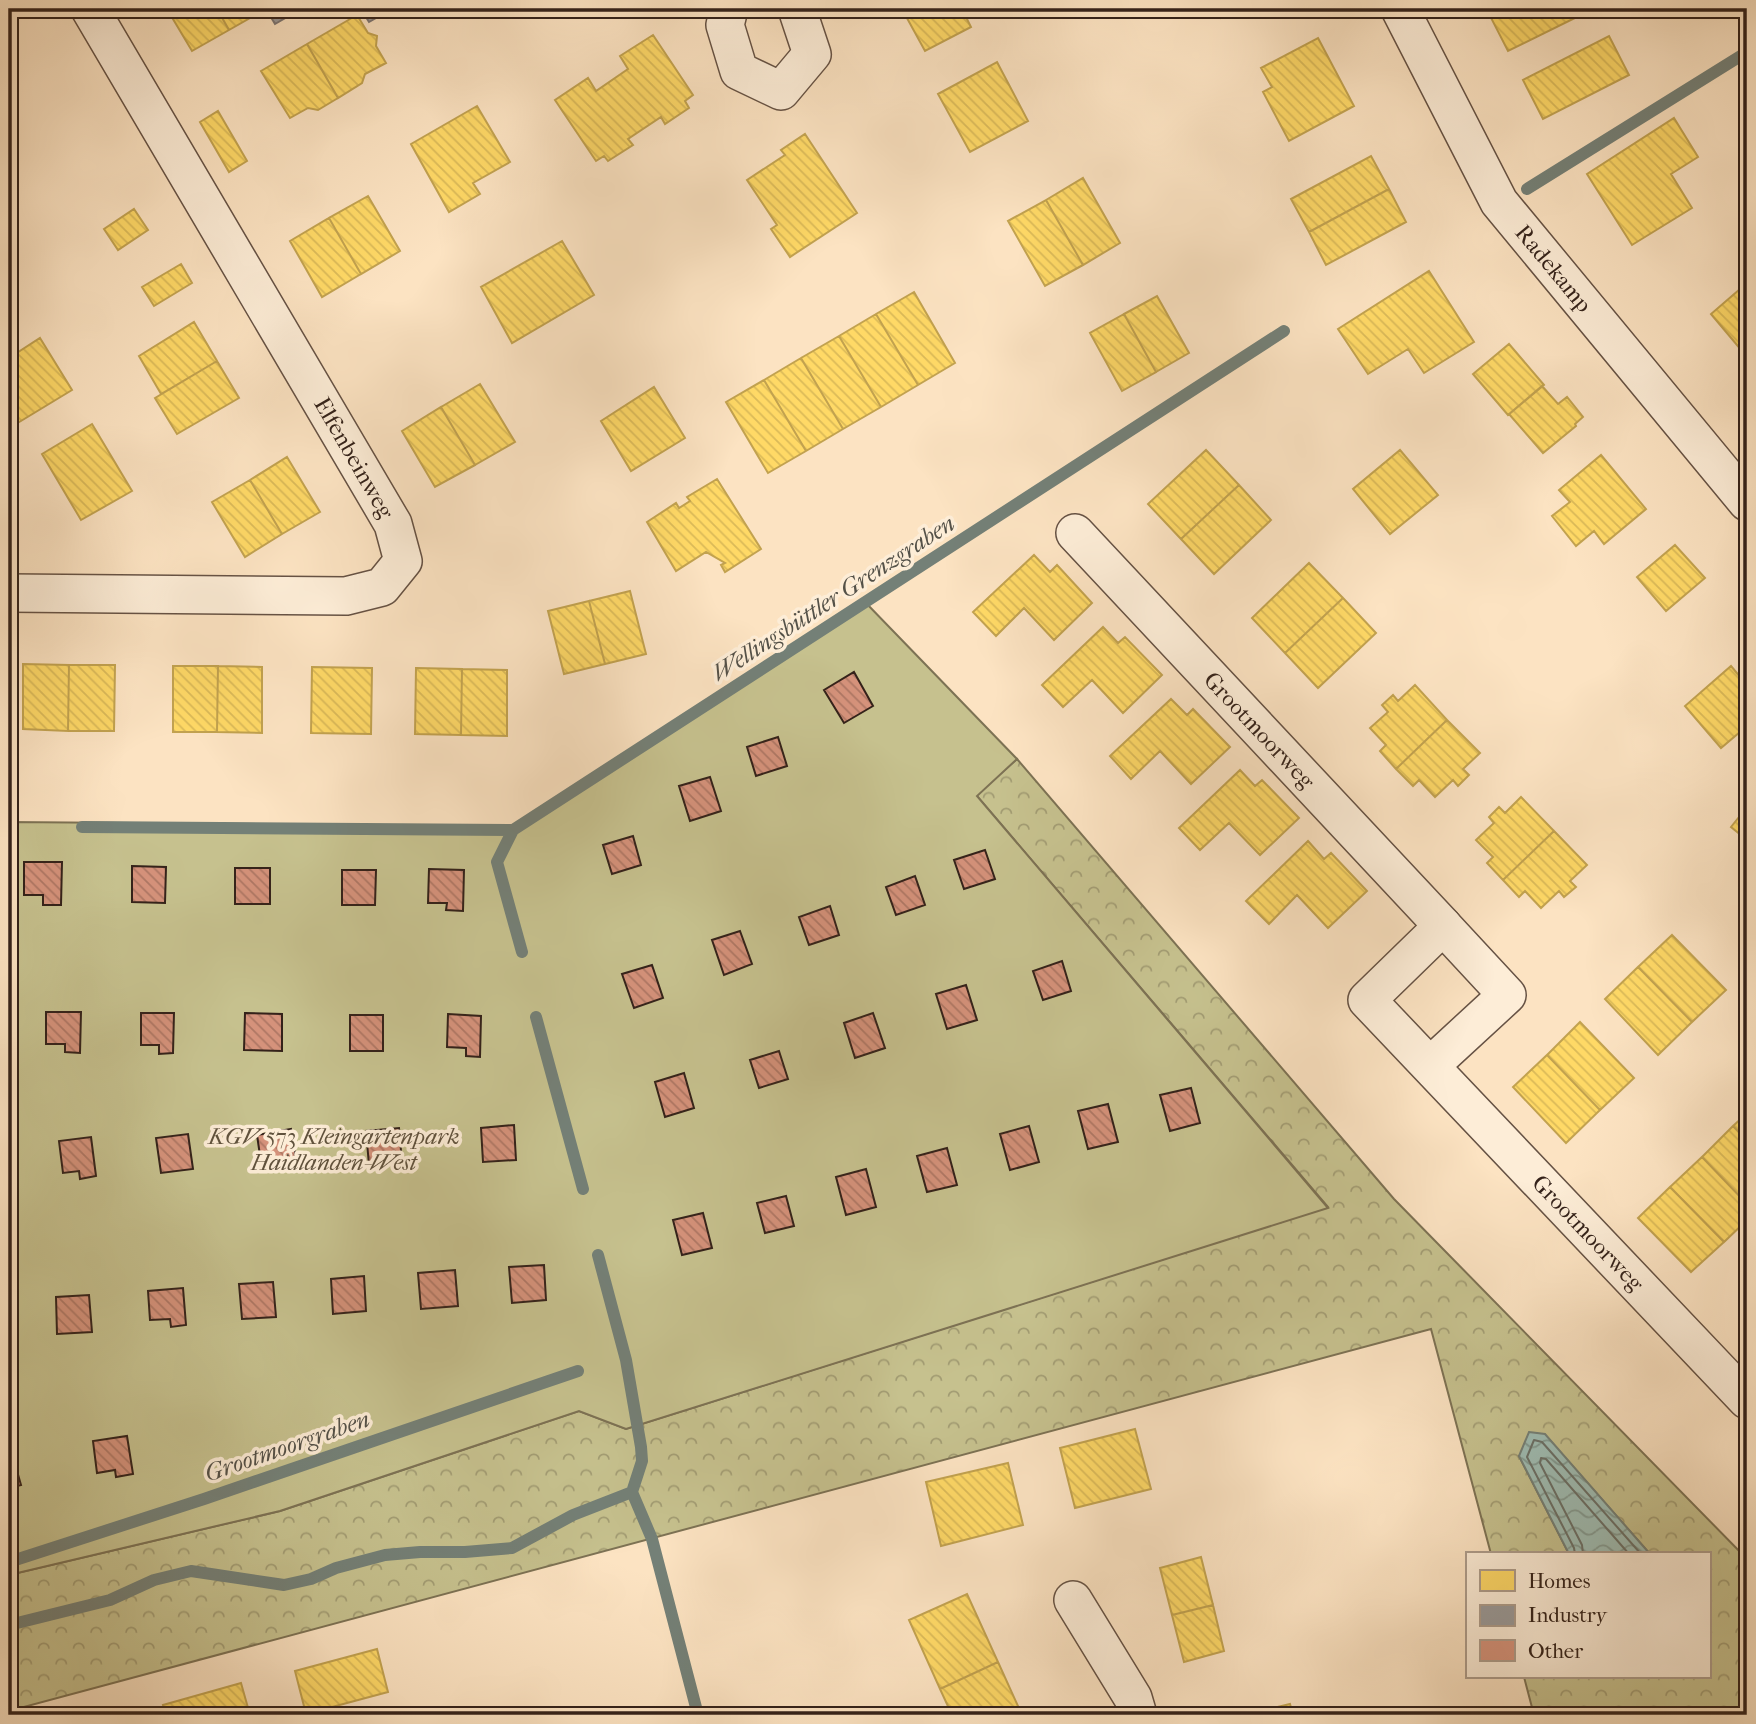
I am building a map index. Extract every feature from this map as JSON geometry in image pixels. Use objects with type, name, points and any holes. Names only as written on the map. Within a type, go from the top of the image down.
[{"type":"street","name":"Elfenbeinweg","points":[[9,593],[346,596],[382,587],[403,561],[393,524],[89,9]]},
{"type":"street","points":[[729,9],[725,25],[739,71],[781,91],[812,54],[797,9]]},
{"type":"street","name":"Radekamp","points":[[1400,9],[1499,202],[1747,502]]},
{"type":"street","name":"Grootmoorweg","points":[[1075,533],[1507,995],[1430,1066]]},
{"type":"street","name":"Grootmoorweg","points":[[1443,926],[1367,1000],[1747,1400]]},
{"type":"street","points":[[1073,1600],[1133,1698],[1138,1715]]},
{"type":"green space","name":"KGV 573 Kleingartenpark Haidlanden-West","points":[[865,602],[1017,759],[977,796],[1328,1208],[626,1429],[579,1411],[280,1511],[9,1575],[9,822],[514,826]]},
{"type":"green space","points":[[1017,759],[1394,1199],[1747,1559],[1747,1715],[1534,1715],[1524,1678],[1710,1678],[1710,1552],[1648,1552],[1545,1435],[1519,1456],[1568,1552],[1490,1552],[1431,1329],[9,1711],[9,1575],[280,1511],[579,1411],[626,1429],[1328,1207],[976,795]]},
{"type":"water","points":[[1529,1432],[1545,1434],[1648,1552],[1568,1552],[1519,1456]]},
{"type":"building: Homes","points":[[167,9],[217,9],[229,30],[192,51]]},
{"type":"building: Homes","points":[[217,9],[266,9],[229,30]]},
{"type":"building: Homes","points":[[902,9],[962,9],[971,27],[925,51]]},
{"type":"building: Homes","points":[[1216,9],[1240,9],[1221,18]]},
{"type":"building: Homes","points":[[1493,9],[1593,9],[1508,51],[1488,12]]},
{"type":"building: Homes","points":[[357,15],[368,33],[377,36],[376,46],[386,63],[365,74],[362,83],[338,98],[307,44]]},
{"type":"building: Homes","points":[[653,35],[693,95],[685,101],[689,108],[665,124],[661,117],[628,139],[633,145],[608,161],[604,156],[596,161],[555,100],[588,78],[596,91],[628,69],[620,56]]},
{"type":"building: Homes","points":[[1609,36],[1629,75],[1543,119],[1523,80]]},
{"type":"building: Homes","points":[[1318,38],[1354,106],[1289,141],[1263,92],[1272,87],[1261,68]]},
{"type":"building: Homes","points":[[307,44],[338,98],[318,110],[308,108],[290,118],[261,71]]},
{"type":"building: Homes","points":[[997,62],[1028,121],[970,152],[938,94]]},
{"type":"building: Homes","points":[[477,106],[510,162],[473,183],[480,194],[449,212],[411,144]]},
{"type":"building: Homes","points":[[218,111],[247,161],[229,172],[200,122]]},
{"type":"building: Homes","points":[[1674,118],[1698,157],[1671,174],[1692,208],[1632,245],[1587,174]]},
{"type":"building: Homes","points":[[805,134],[857,213],[790,257],[771,229],[777,225],[747,180],[785,155],[781,150]]},
{"type":"building: Homes","points":[[1371,156],[1389,189],[1309,232],[1291,199]]},
{"type":"building: Homes","points":[[1083,178],[1120,243],[1083,265],[1046,200]]},
{"type":"building: Homes","points":[[1389,189],[1406,222],[1326,265],[1309,232]]},
{"type":"building: Homes","points":[[368,196],[400,251],[361,274],[329,218]]},
{"type":"building: Homes","points":[[1046,200],[1083,265],[1045,286],[1008,221]]},
{"type":"building: Homes","points":[[134,209],[148,230],[118,250],[104,229]]},
{"type":"building: Homes","points":[[329,218],[361,274],[322,297],[290,241]]},
{"type":"building: Homes","points":[[562,241],[594,295],[512,343],[481,287]]},
{"type":"building: Homes","points":[[181,264],[192,283],[154,306],[142,287]]},
{"type":"building: Homes","points":[[1429,271],[1474,342],[1424,373],[1408,349],[1368,374],[1338,329]]},
{"type":"building: Homes","points":[[1747,283],[1747,357],[1711,314]]},
{"type":"building: Homes","points":[[914,292],[955,363],[918,385],[876,314]]},
{"type":"building: Homes","points":[[1157,296],[1189,353],[1156,372],[1124,314]]},
{"type":"building: Homes","points":[[876,314],[918,385],[881,407],[839,336]]},
{"type":"building: Homes","points":[[1124,314],[1156,372],[1122,391],[1090,333]]},
{"type":"building: Homes","points":[[194,322],[217,361],[161,394],[139,356]]},
{"type":"building: Homes","points":[[839,336],[881,407],[843,429],[801,358]]},
{"type":"building: Homes","points":[[40,338],[72,390],[16,424],[9,413],[9,358]]},
{"type":"building: Homes","points":[[1509,344],[1544,385],[1508,415],[1473,374]]},
{"type":"building: Homes","points":[[801,358],[843,429],[806,451],[764,380]]},
{"type":"building: Homes","points":[[217,361],[239,398],[177,434],[155,398]]},
{"type":"building: Homes","points":[[764,380],[806,451],[768,473],[726,402]]},
{"type":"building: Homes","points":[[480,384],[515,442],[475,465],[441,407]]},
{"type":"building: Homes","points":[[1542,386],[1558,404],[1567,397],[1583,417],[1543,453],[1509,414]]},
{"type":"building: Homes","points":[[654,387],[685,438],[631,471],[601,421]]},
{"type":"building: Homes","points":[[441,407],[475,465],[435,487],[402,431]]},
{"type":"building: Homes","points":[[92,424],[132,491],[81,520],[42,454]]},
{"type":"building: Homes","points":[[1206,450],[1239,485],[1181,539],[1148,504]]},
{"type":"building: Homes","points":[[1400,450],[1438,495],[1390,534],[1353,489]]},
{"type":"building: Homes","points":[[1601,455],[1646,509],[1604,544],[1594,531],[1576,546],[1552,516],[1570,502],[1559,490]]},
{"type":"building: Homes","points":[[287,457],[320,512],[282,534],[250,480]]},
{"type":"building: Homes","points":[[717,479],[761,549],[725,572],[721,565],[725,563],[706,552],[676,571],[647,522],[676,503],[679,508],[690,501],[687,497]]},
{"type":"building: Homes","points":[[250,480],[282,534],[245,557],[212,502]]},
{"type":"building: Homes","points":[[1239,485],[1271,520],[1214,574],[1181,539]]},
{"type":"building: Homes","points":[[1675,545],[1705,578],[1666,611],[1637,577]]},
{"type":"building: Homes","points":[[1034,555],[1050,572],[1057,565],[1092,603],[1054,640],[1024,608],[996,636],[973,612]]},
{"type":"building: Homes","points":[[1309,563],[1343,598],[1285,653],[1252,618]]},
{"type":"building: Homes","points":[[630,591],[646,654],[605,664],[589,601]]},
{"type":"building: Homes","points":[[1343,598],[1376,633],[1318,688],[1285,653]]},
{"type":"building: Homes","points":[[589,601],[605,664],[564,674],[548,611]]},
{"type":"building: Homes","points":[[1103,627],[1118,643],[1125,637],[1162,675],[1123,713],[1092,680],[1063,707],[1042,685]]},
{"type":"building: Homes","points":[[23,664],[69,665],[68,731],[23,729]]},
{"type":"building: Homes","points":[[69,665],[115,665],[114,731],[68,731]]},
{"type":"building: Homes","points":[[173,666],[218,666],[217,732],[173,732]]},
{"type":"building: Homes","points":[[218,666],[262,667],[262,733],[217,732]]},
{"type":"building: Homes","points":[[1731,666],[1747,685],[1747,726],[1721,748],[1685,706]]},
{"type":"building: Homes","points":[[312,667],[372,668],[371,734],[311,733]]},
{"type":"building: Homes","points":[[416,668],[462,669],[461,735],[415,734]]},
{"type":"building: Homes","points":[[462,669],[507,670],[507,736],[461,735]]},
{"type":"building: Homes","points":[[1415,685],[1447,720],[1396,769],[1380,751],[1386,745],[1370,728],[1388,712],[1382,705],[1393,695],[1398,701]]},
{"type":"building: Homes","points":[[1171,699],[1187,715],[1193,709],[1230,747],[1191,784],[1160,751],[1131,779],[1110,756]]},
{"type":"building: Homes","points":[[1447,720],[1480,753],[1463,769],[1469,775],[1458,786],[1453,780],[1435,797],[1419,780],[1413,786],[1396,769]]},
{"type":"building: Homes","points":[[1240,770],[1255,786],[1262,780],[1299,818],[1260,855],[1229,823],[1200,850],[1179,828]]},
{"type":"building: Homes","points":[[1521,797],[1554,831],[1503,880],[1487,863],[1493,857],[1476,840],[1494,823],[1489,817],[1499,807],[1505,813]]},
{"type":"building: Homes","points":[[1747,807],[1747,840],[1731,827]]},
{"type":"building: Homes","points":[[1554,831],[1587,865],[1570,881],[1576,887],[1564,897],[1559,891],[1541,908],[1525,891],[1519,897],[1503,880]]},
{"type":"building: Homes","points":[[1308,841],[1324,859],[1331,853],[1367,891],[1328,928],[1297,895],[1269,924],[1246,901]]},
{"type":"building: Homes","points":[[1672,935],[1726,990],[1692,1022],[1638,967]]},
{"type":"building: Homes","points":[[1638,967],[1692,1022],[1658,1055],[1605,999]]},
{"type":"building: Homes","points":[[1580,1022],[1634,1078],[1600,1110],[1547,1055]]},
{"type":"building: Homes","points":[[1547,1055],[1600,1110],[1566,1143],[1513,1087]]},
{"type":"building: Homes","points":[[1747,1113],[1747,1141],[1733,1126]]},
{"type":"building: Homes","points":[[1733,1126],[1747,1141],[1747,1204],[1702,1157]]},
{"type":"building: Homes","points":[[1702,1157],[1747,1204],[1747,1220],[1724,1242],[1670,1187]]},
{"type":"building: Homes","points":[[1670,1187],[1724,1242],[1691,1272],[1638,1218]]},
{"type":"building: Homes","points":[[1135,1429],[1151,1489],[1075,1508],[1060,1448]]},
{"type":"building: Homes","points":[[1008,1463],[1023,1525],[941,1546],[926,1482]]},
{"type":"building: Homes","points":[[1201,1557],[1213,1605],[1172,1615],[1160,1568]]},
{"type":"building: Homes","points":[[967,1594],[998,1662],[940,1689],[909,1620]]},
{"type":"building: Homes","points":[[1213,1605],[1224,1651],[1184,1662],[1172,1615]]},
{"type":"building: Homes","points":[[377,1649],[388,1692],[306,1714],[295,1671]]},
{"type":"building: Homes","points":[[998,1662],[1022,1715],[952,1715],[940,1689]]},
{"type":"building: Homes","points":[[241,1683],[250,1715],[166,1715],[163,1705]]},
{"type":"building: Homes","points":[[1290,1704],[1293,1715],[1245,1715]]},
{"type":"building: Industry","points":[[266,9],[301,9],[275,24]]},
{"type":"building: Industry","points":[[361,9],[392,9],[369,22]]},
{"type":"building: Other","points":[[854,672],[873,706],[844,723],[824,690]]},
{"type":"building: Other","points":[[778,737],[787,766],[756,776],[747,747]]},
{"type":"building: Other","points":[[710,777],[721,811],[690,821],[679,786]]},
{"type":"building: Other","points":[[633,836],[641,865],[612,874],[603,845]]},
{"type":"building: Other","points":[[985,850],[995,879],[964,889],[954,860]]},
{"type":"building: Other","points":[[24,862],[62,862],[61,905],[43,905],[43,895],[24,895]]},
{"type":"building: Other","points":[[132,866],[166,867],[165,903],[132,902]]},
{"type":"building: Other","points":[[235,868],[270,868],[270,904],[235,904]]},
{"type":"building: Other","points":[[429,869],[464,870],[463,911],[446,910],[447,903],[428,903]]},
{"type":"building: Other","points":[[342,870],[376,870],[375,905],[342,905]]},
{"type":"building: Other","points":[[915,876],[925,905],[896,915],[886,887]]},
{"type":"building: Other","points":[[830,906],[839,935],[809,945],[799,917]]},
{"type":"building: Other","points":[[740,931],[752,964],[724,975],[712,940]]},
{"type":"building: Other","points":[[1062,961],[1071,991],[1043,1000],[1033,971]]},
{"type":"building: Other","points":[[652,965],[663,998],[634,1008],[622,974]]},
{"type":"building: Other","points":[[966,985],[977,1020],[947,1029],[936,994]]},
{"type":"building: Other","points":[[46,1012],[81,1012],[80,1053],[65,1052],[65,1044],[46,1044]]},
{"type":"building: Other","points":[[141,1013],[174,1013],[173,1053],[159,1054],[159,1045],[141,1045]]},
{"type":"building: Other","points":[[245,1013],[282,1014],[282,1051],[244,1050]]},
{"type":"building: Other","points":[[873,1013],[885,1048],[855,1058],[844,1023]]},
{"type":"building: Other","points":[[448,1014],[481,1016],[480,1057],[466,1056],[466,1048],[447,1047]]},
{"type":"building: Other","points":[[350,1015],[383,1015],[383,1051],[350,1051]]},
{"type":"building: Other","points":[[779,1051],[788,1079],[759,1088],[750,1060]]},
{"type":"building: Other","points":[[684,1073],[694,1108],[665,1117],[655,1082]]},
{"type":"building: Other","points":[[1191,1088],[1200,1123],[1170,1131],[1160,1095]]},
{"type":"building: Other","points":[[1108,1104],[1118,1142],[1088,1149],[1078,1111]]},
{"type":"building: Other","points":[[514,1125],[516,1160],[483,1162],[481,1128]]},
{"type":"building: Other","points":[[1029,1126],[1039,1162],[1010,1170],[1000,1134]]},
{"type":"building: Other","points":[[399,1128],[402,1162],[369,1165],[366,1131]]},
{"type":"building: Other","points":[[291,1129],[297,1164],[262,1169],[257,1135]]},
{"type":"building: Other","points":[[188,1134],[193,1169],[161,1173],[156,1138]]},
{"type":"building: Other","points":[[91,1137],[96,1176],[80,1179],[79,1171],[63,1173],[59,1141]]},
{"type":"building: Other","points":[[947,1148],[957,1185],[927,1192],[917,1156]]},
{"type":"building: Other","points":[[866,1169],[876,1207],[846,1215],[836,1177]]},
{"type":"building: Other","points":[[786,1196],[794,1226],[765,1233],[757,1203]]},
{"type":"building: Other","points":[[703,1213],[712,1248],[682,1255],[673,1220]]},
{"type":"building: Other","points":[[544,1265],[546,1300],[512,1303],[509,1267]]},
{"type":"building: Other","points":[[455,1270],[458,1306],[421,1309],[418,1273]]},
{"type":"building: Other","points":[[364,1276],[366,1311],[333,1314],[331,1279]]},
{"type":"building: Other","points":[[273,1282],[276,1317],[242,1319],[239,1284]]},
{"type":"building: Other","points":[[183,1288],[186,1325],[171,1327],[170,1319],[150,1320],[148,1291]]},
{"type":"building: Other","points":[[89,1295],[92,1332],[57,1334],[56,1297]]},
{"type":"building: Other","points":[[127,1436],[133,1474],[116,1477],[115,1470],[97,1473],[93,1441]]},
{"type":"building: Other","points":[[9,1450],[21,1485],[9,1488]]},
{"type":"waterway","name":"Wellingsbüttler Grenzgraben","points":[[1527,189],[1747,52]]},
{"type":"waterway","name":"Wellingsbüttler Grenzgraben","points":[[522,952],[497,862],[513,830],[1284,331]]},
{"type":"waterway","points":[[82,827],[513,830]]},
{"type":"waterway","name":"Wellingsbüttler Grenzgraben","points":[[536,1017],[583,1189]]},
{"type":"waterway","points":[[598,1255],[626,1360],[641,1447],[642,1461],[632,1492],[652,1539],[698,1715]]},
{"type":"waterway","name":"Grootmoorgraben","points":[[9,1562],[204,1499],[578,1371]]},
{"type":"waterway","points":[[9,1625],[110,1600],[154,1580],[191,1571],[284,1585],[385,1555],[512,1548],[573,1515],[632,1492]]}]
